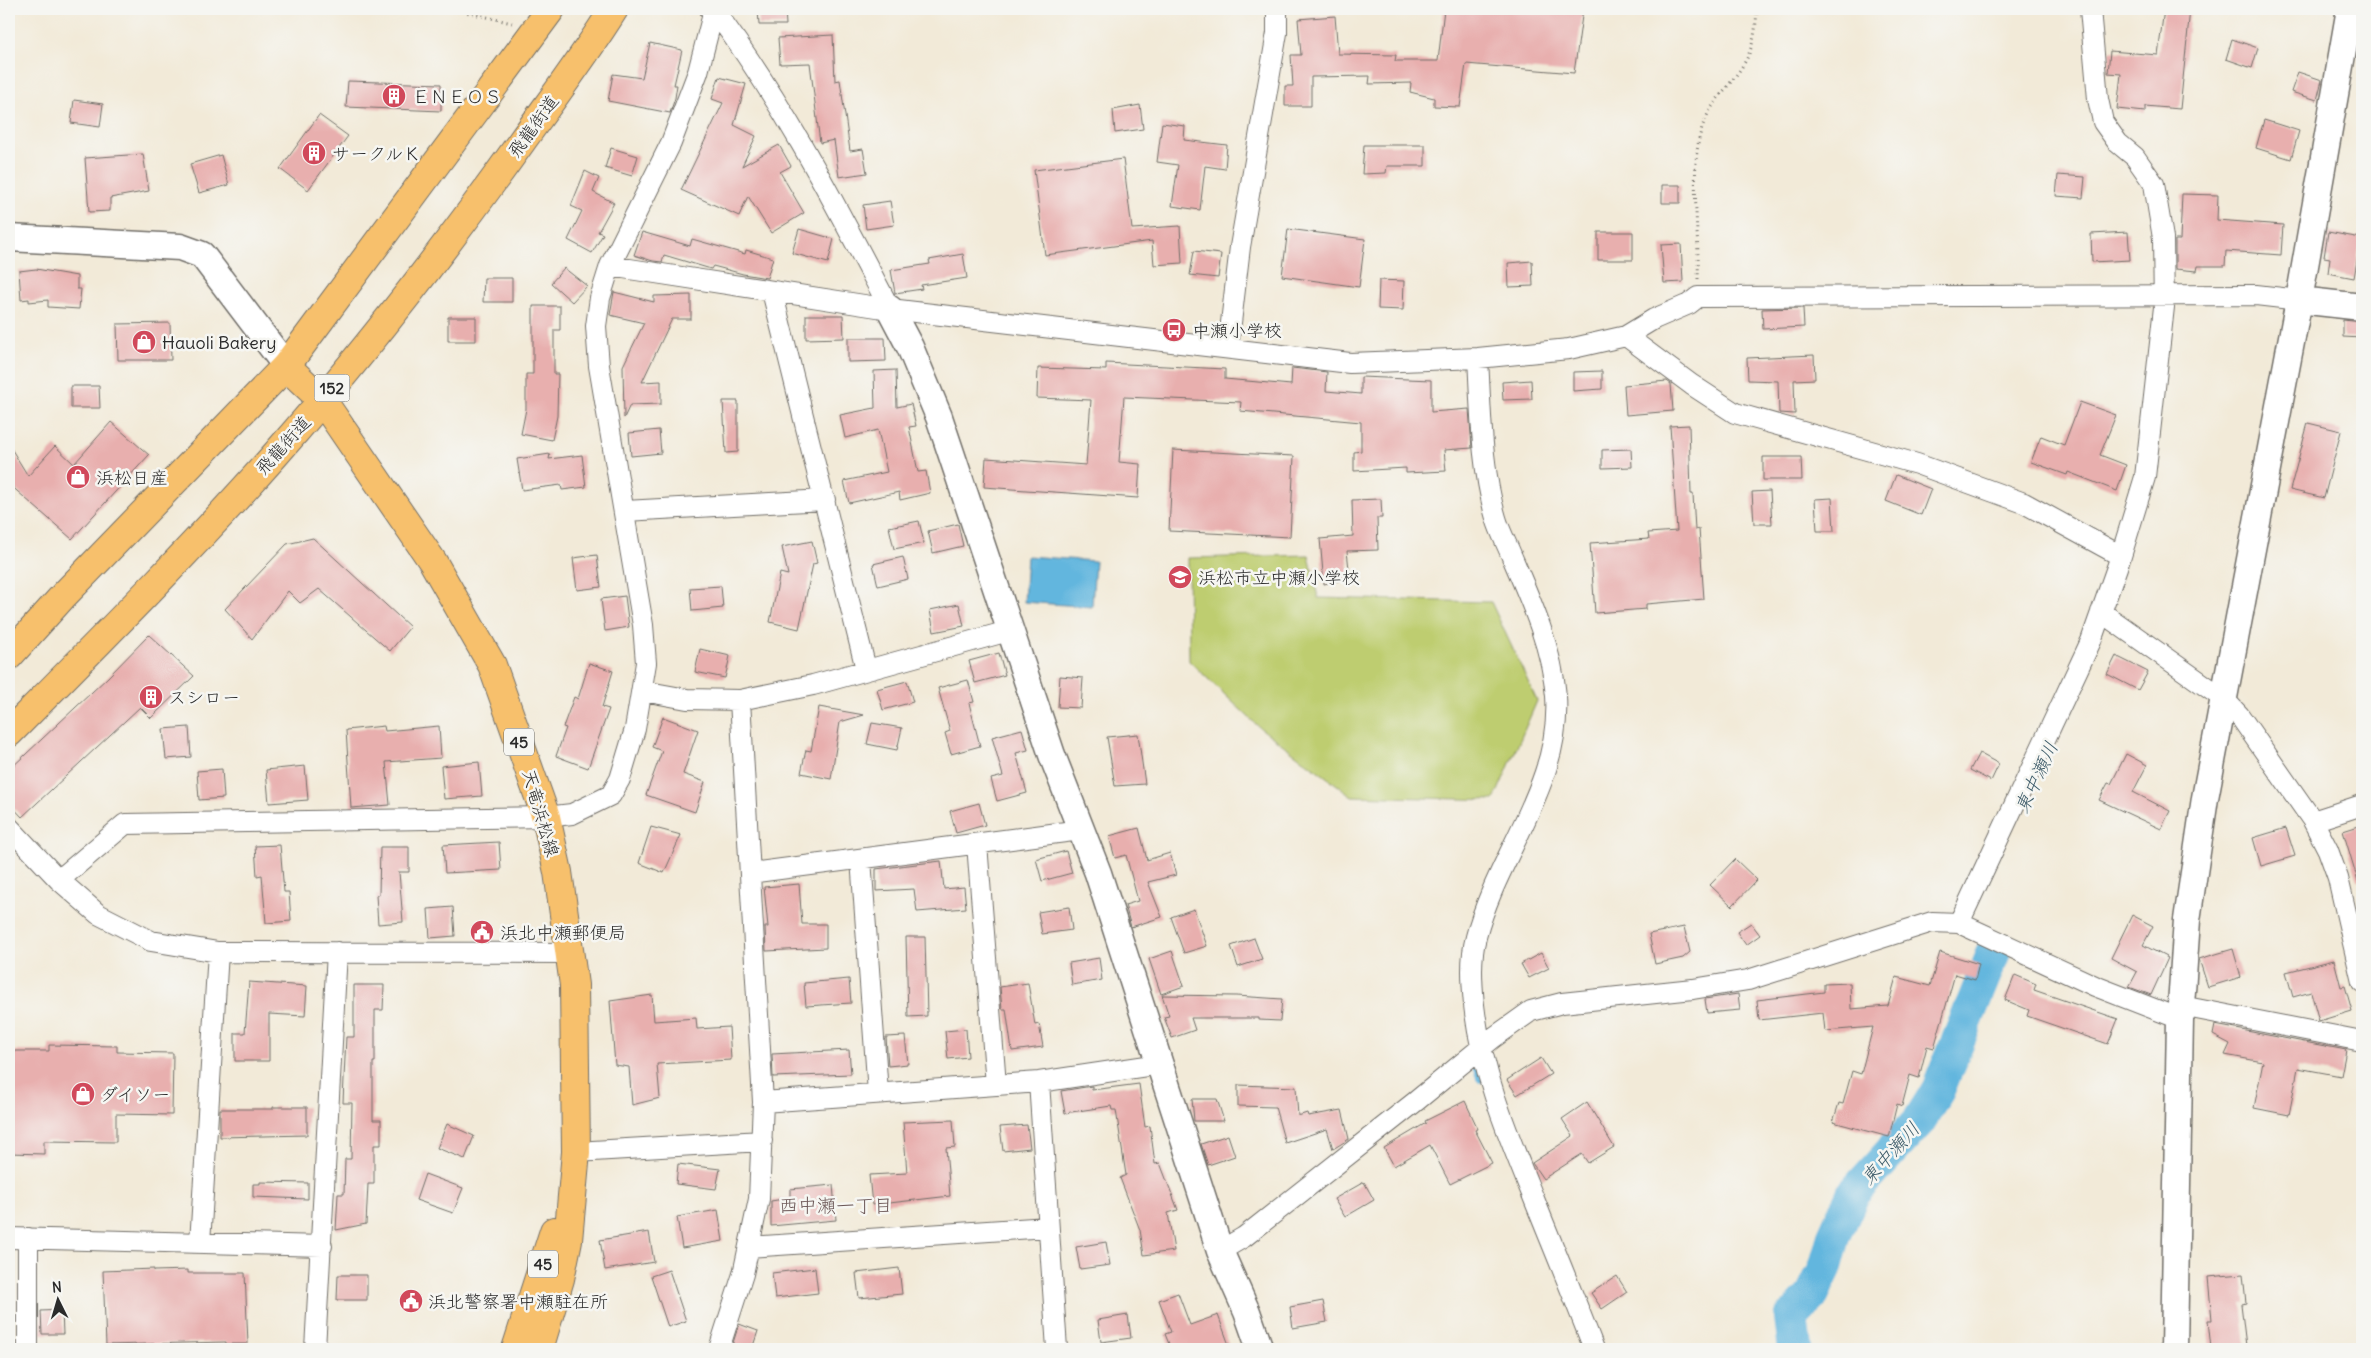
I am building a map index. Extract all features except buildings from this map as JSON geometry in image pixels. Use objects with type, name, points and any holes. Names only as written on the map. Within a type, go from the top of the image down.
[{"type":"main road","name":"飛龍街道","points":[[9,733],[116,624],[274,456],[322,400],[487,191],[597,37],[614,9]]},
{"type":"main road","points":[[9,656],[64,596],[286,366],[544,19]]},
{"type":"main road","name":"天竜浜松線","points":[[286,366],[322,400],[433,562],[492,665],[546,817],[558,872],[570,953],[576,1017],[576,1152],[568,1240],[560,1279],[539,1349]]},
{"type":"main road","name":"天竜浜松線","points":[[516,1349],[555,1229],[574,1181]]},
{"type":"street","points":[[1228,348],[1240,247],[1277,34],[1277,9]]},
{"type":"street","points":[[1959,923],[2091,641],[2121,556],[2145,477],[2164,296],[2163,238],[2154,184],[2135,157],[2118,143],[2103,122],[2098,98],[2090,9]]},
{"type":"street","points":[[2174,1349],[2180,1012],[2192,880],[2224,698],[2299,300],[2350,9]]},
{"type":"street","points":[[59,880],[125,824],[546,817],[572,814],[611,795],[620,779],[636,729],[646,663],[643,625],[597,344],[596,326],[600,298],[610,266],[671,143],[698,72],[714,10]]},
{"type":"street","points":[[714,10],[748,55],[788,120],[910,347],[939,417],[1012,630],[1052,755],[1098,873],[1220,1251],[1260,1349]]},
{"type":"street","points":[[9,238],[160,246],[194,250],[202,255],[286,366]]},
{"type":"street","points":[[610,266],[890,309],[1350,363],[1478,358],[1568,349],[1626,336],[1654,319],[1689,304],[1698,297],[1852,294],[2256,295],[2362,307]]},
{"type":"street","points":[[772,291],[826,500],[866,670]]},
{"type":"street","points":[[1626,336],[1692,385],[1735,412],[1917,464],[2024,503],[2121,556]]},
{"type":"street","points":[[1478,358],[1485,475],[1496,521],[1531,603],[1545,643],[1552,669],[1556,698],[1548,765],[1491,895],[1473,951],[1472,987],[1480,1049],[1494,1098],[1594,1349]]},
{"type":"street","points":[[625,511],[826,500]]},
{"type":"street","points":[[2101,612],[2224,698],[2239,715],[2313,821],[2328,850],[2338,878],[2362,982]]},
{"type":"street","points":[[643,690],[687,699],[740,700],[813,684],[1012,630]]},
{"type":"street","points":[[718,1349],[744,1274],[759,1199],[762,1141],[763,1102],[740,700]]},
{"type":"street","points":[[2313,821],[2362,805]]},
{"type":"street","points":[[9,827],[59,880],[98,914],[151,941],[218,952],[570,953]]},
{"type":"street","points":[[750,873],[1081,830]]},
{"type":"street","points":[[977,844],[996,1085]]},
{"type":"street","points":[[861,859],[878,1094]]},
{"type":"street","points":[[1220,1251],[1244,1237],[1530,1011],[1562,1003],[1694,989],[1748,980],[1932,922],[1959,923],[2095,986],[2180,1012],[2362,1041]]},
{"type":"street","points":[[200,1243],[218,952]]},
{"type":"street","points":[[315,1349],[337,952]]},
{"type":"street","points":[[763,1102],[1039,1082],[1160,1064]]},
{"type":"street","points":[[1039,1082],[1057,1349]]},
{"type":"street","points":[[576,1152],[762,1141]]},
{"type":"street","points":[[749,1247],[1048,1227]]},
{"type":"street","points":[[28,1349],[19,1238],[322,1246]]},
{"type":"path","points":[[453,9],[544,19]]},
{"type":"path","points":[[1698,297],[1699,251],[1695,159],[1704,121],[1719,96],[1746,60],[1756,32],[1757,9]]},
{"type":"green space","points":[[1309,555],[1318,598],[1491,602],[1537,701],[1494,800],[1352,796],[1259,727],[1189,661],[1188,558]]},
{"type":"water","points":[[1027,556],[1095,561],[1092,607],[1024,602]]},
{"type":"waterway","name":"東中瀬川","points":[[1795,1349],[1791,1318],[1811,1297],[1826,1266],[1834,1236],[1853,1194],[1919,1121],[1938,1090],[1993,954]]},
{"type":"waterway","points":[[1475,1068],[1480,1080]]},
{"type":"place","name":"ＥＮＥＯＳ","points":[[394,96]]},
{"type":"place","name":"サークルＫ","points":[[314,153]]},
{"type":"place","name":"中瀬小学校","points":[[1174,330]]},
{"type":"place","name":"Hauoli Bakery","points":[[144,342]]},
{"type":"place","name":"浜松日産","points":[[78,477]]},
{"type":"place","name":"浜松市立中瀬小学校","points":[[1180,577]]},
{"type":"place","name":"スシロー","points":[[151,697]]},
{"type":"place","name":"浜北中瀬郵便局","points":[[482,932]]},
{"type":"place","name":"ダイソー","points":[[83,1094]]},
{"type":"place","name":"浜北警察署中瀬駐在所","points":[[411,1301]]},
{"type":"district","name":"西中瀬一丁目","points":[[836,1205]]}]
